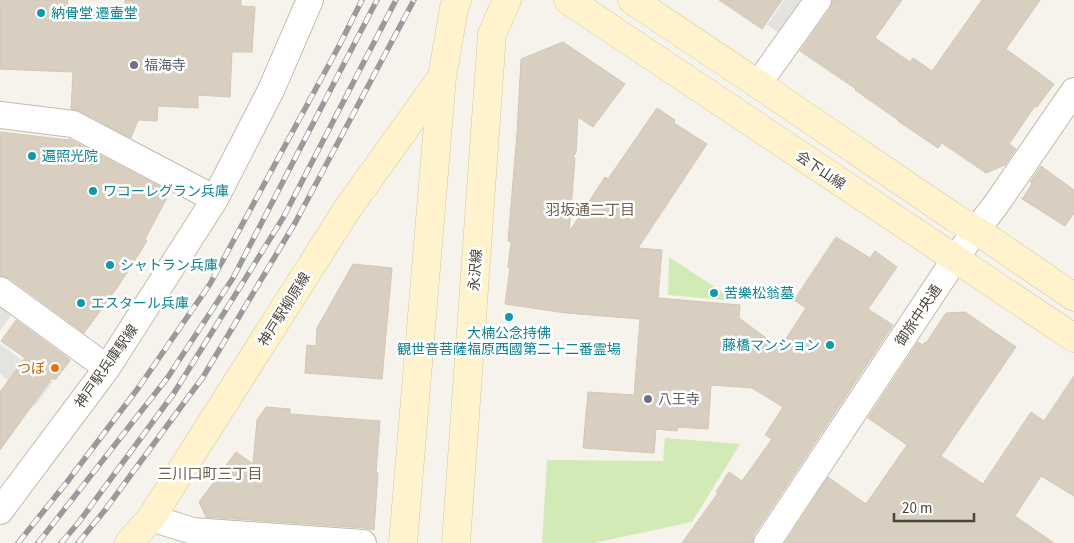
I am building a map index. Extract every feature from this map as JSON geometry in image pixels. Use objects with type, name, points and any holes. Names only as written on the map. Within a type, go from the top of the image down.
[{"type":"street","name":"神戸駅兵庫駅線","points":[[1,509],[107,368],[215,199],[271,90],[310,0]]},
{"type":"street","points":[[403,543],[442,77],[454,8],[458,0]]},
{"type":"street","name":"永沢線","points":[[456,543],[492,34],[507,0]]},
{"type":"street","name":"会下山線","points":[[568,0],[1074,338]]},
{"type":"street","points":[[758,84],[818,0]]},
{"type":"street","points":[[646,3],[758,84],[946,212],[1074,296]]},
{"type":"street","name":"神戸駅柳原線","points":[[129,543],[151,518],[348,208],[442,77]]},
{"type":"street","name":"御旅中央通","points":[[779,539],[955,259],[995,206],[1074,91]]},
{"type":"street","points":[[0,115],[73,124],[215,199]]},
{"type":"street","points":[[0,290],[107,368]]},
{"type":"street","points":[[151,518],[193,532],[363,543]]},
{"type":"green space","points":[[669,257],[736,301],[668,295]]},
{"type":"green space","points":[[665,438],[740,444],[692,522],[594,543],[542,543],[547,460],[663,461]]},
{"type":"shaded area","points":[[784,0],[804,0],[780,34],[767,25]]},
{"type":"shaded area","points":[[0,305],[12,314],[0,331]]},
{"type":"shaded area","points":[[0,344],[53,382],[34,407],[0,373]]},
{"type":"building","name":"福海寺","points":[[0,0],[68,0],[67,9],[125,11],[125,0],[241,0],[241,6],[255,7],[252,52],[232,52],[230,97],[198,95],[198,108],[158,106],[157,121],[138,120],[131,138],[80,111],[71,109],[73,72],[0,69]]},
{"type":"building","points":[[719,0],[782,0],[762,29]]},
{"type":"building","points":[[833,0],[902,0],[875,38],[910,62],[913,58],[932,71],[982,0],[1040,0],[1006,49],[1054,84],[1037,107],[1035,106],[1009,144],[1016,149],[1005,165],[986,173],[942,143],[938,148],[800,51],[830,9]]},
{"type":"building","points":[[563,42],[625,84],[593,127],[578,117],[576,153],[573,156],[575,158],[569,232],[605,177],[608,179],[657,108],[675,120],[674,123],[707,144],[638,248],[662,250],[658,298],[740,305],[739,318],[780,348],[806,308],[794,300],[836,237],[870,258],[875,251],[897,267],[868,309],[893,325],[754,535],[752,543],[682,543],[718,493],[716,492],[729,472],[742,481],[772,439],[765,435],[783,407],[752,388],[711,385],[708,429],[678,427],[677,431],[656,429],[654,453],[583,448],[588,392],[634,395],[640,319],[566,313],[505,304],[510,268],[508,268],[511,241],[508,241],[521,59]]},
{"type":"building","points":[[0,132],[69,139],[170,192],[145,239],[147,241],[119,285],[84,333],[9,278],[0,275]]},
{"type":"building","points":[[1041,166],[1074,190],[1074,213],[1065,226],[1022,199],[1032,184],[1030,182]]},
{"type":"building","points":[[353,264],[392,268],[382,379],[305,373],[307,345],[316,346],[317,328]]},
{"type":"building","points":[[965,312],[1016,347],[941,456],[983,484],[1031,412],[1044,421],[1074,376],[1074,496],[1041,476],[1015,516],[1054,543],[785,543],[828,477],[866,504],[907,445],[868,418],[918,342],[923,345],[926,343],[946,313]]},
{"type":"building","points":[[16,320],[70,361],[55,380],[52,378],[0,450],[0,392],[25,358],[1,341]]},
{"type":"building","points":[[266,407],[290,409],[290,414],[380,421],[374,530],[206,517],[199,502],[236,452],[253,464],[257,420]]},
{"type":"railway","points":[[18,543],[139,387],[210,284],[362,0]]},
{"type":"railway","points":[[38,543],[168,377],[233,278],[377,0]]},
{"type":"railway","points":[[61,543],[79,522],[174,393],[283,218],[396,0]]},
{"type":"railway","points":[[78,543],[105,510],[203,377],[295,223],[414,0]]},
{"type":"place","name":"納骨堂 遷壷堂","points":[[41,13]]},
{"type":"place","name":"福海寺","points":[[134,65]]},
{"type":"place","name":"遍照光院","points":[[32,156]]},
{"type":"place","name":"ワコーレグラン兵庫","points":[[93,191]]},
{"type":"place","name":"シャトラン兵庫","points":[[110,265]]},
{"type":"place","name":"苦樂松翁墓","points":[[714,293]]},
{"type":"place","name":"エスタール兵庫","points":[[81,303]]},
{"type":"place","name":"大楠公念持佛 観世音菩薩福原西國第二十二番霊場","points":[[509,317]]},
{"type":"place","name":"藤橋マンション","points":[[830,345]]},
{"type":"place","name":"つぼ","points":[[55,368]]},
{"type":"place","name":"八王寺","points":[[648,399]]},
{"type":"district","name":"羽坂通二丁目","points":[[590,210]]},
{"type":"district","name":"三川口町三丁目","points":[[210,474]]}]
